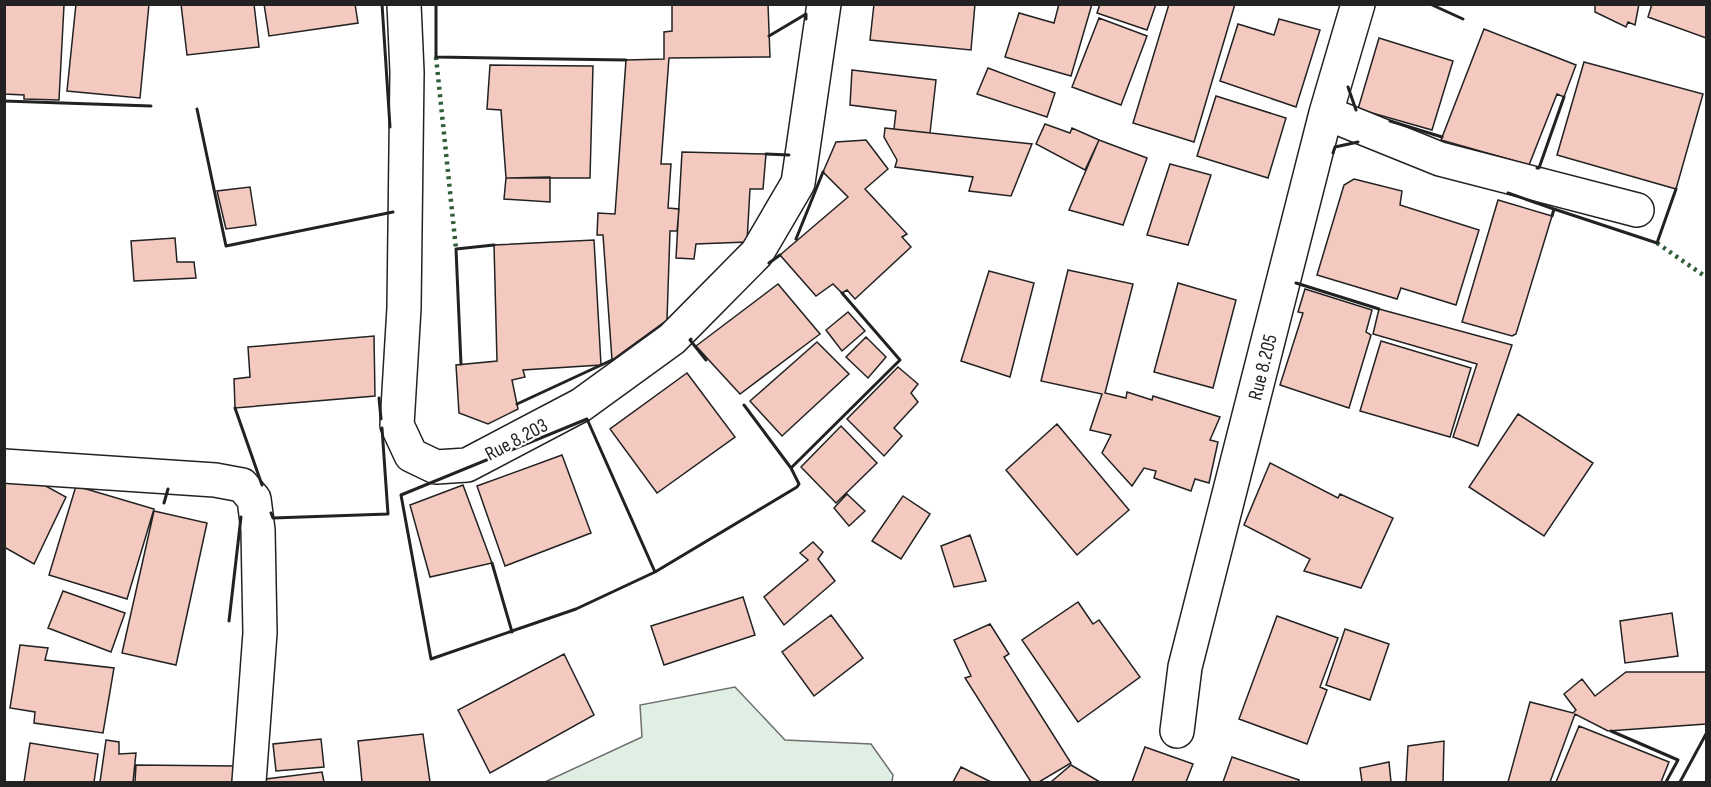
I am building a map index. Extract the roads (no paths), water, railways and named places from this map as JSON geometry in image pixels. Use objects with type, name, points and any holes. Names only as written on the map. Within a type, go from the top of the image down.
[{"type":"street","name":"Rue 8.203","points":[[404,4],[407,72],[404,308],[397,425],[411,454],[436,467],[466,465],[581,405],[672,339],[758,253],[798,183],[824,4]]},
{"type":"street","name":"Rue 8.205","points":[[1177,731],[1185,667],[1326,112],[1358,4]]},
{"type":"street","points":[[1326,112],[1440,159],[1637,210]]},
{"type":"street","points":[[4,466],[215,480],[242,485],[254,499],[258,530],[260,633],[249,783]]}]
